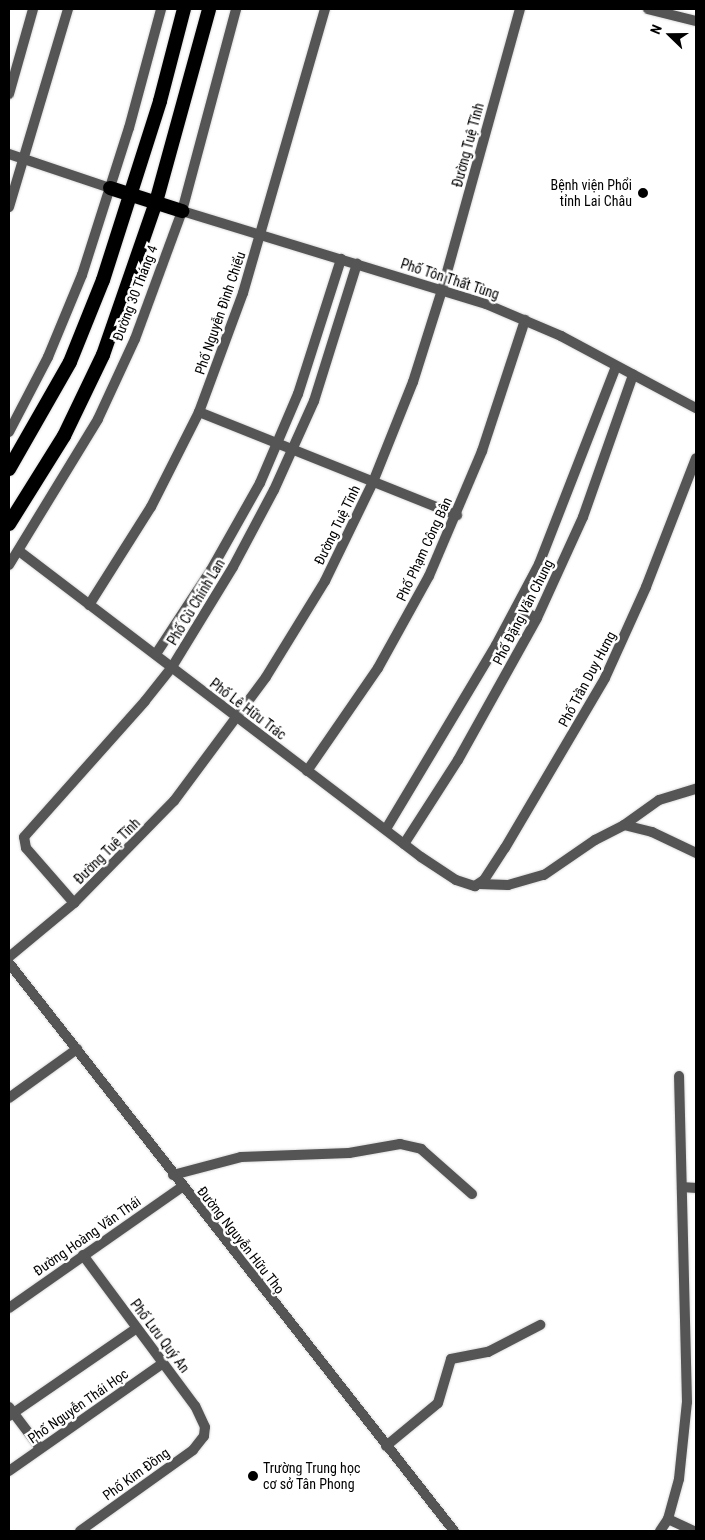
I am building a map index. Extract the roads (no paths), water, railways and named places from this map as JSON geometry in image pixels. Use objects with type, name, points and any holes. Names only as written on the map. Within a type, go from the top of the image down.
[{"type":"highway","points":[[9,470],[70,362],[132,194],[184,9]]},
{"type":"highway","name":"Đường 30 Tháng 4","points":[[9,524],[64,436],[103,355],[156,202],[209,9]]},
{"type":"highway","points":[[110,188],[182,211]]},
{"type":"street","points":[[9,94],[33,9]]},
{"type":"street","points":[[9,207],[68,9]]},
{"type":"street","points":[[9,432],[65,318],[110,188],[161,9]]},
{"type":"street","name":"Đường 30 Tháng 4","points":[[9,565],[77,456],[118,380],[182,211],[236,9]]},
{"type":"street","name":"Phố Nguyễn Đình Chiểu","points":[[89,604],[151,507],[199,412],[243,292],[261,236],[325,9]]},
{"type":"street","name":"Đường Tuệ Tĩnh","points":[[9,957],[74,903],[137,842],[174,801],[237,719],[325,581],[373,482],[413,382],[442,290],[520,9]]},
{"type":"street","points":[[648,9],[696,20]]},
{"type":"street","points":[[9,154],[110,188]]},
{"type":"street","name":"Phố Tôn Thất Tùng","points":[[182,211],[442,290],[525,320],[696,408]]},
{"type":"street","name":"Phố Cù Chính Lan","points":[[156,654],[233,531],[278,444],[298,394],[341,259]]},
{"type":"street","name":"Phố Cù Chính Lan","points":[[74,903],[26,848],[24,837],[117,737],[172,667],[233,568],[293,450],[331,352],[357,264]]},
{"type":"street","name":"Phố Phạm Công Bân","points":[[307,771],[378,668],[429,576],[457,515],[505,388],[525,320]]},
{"type":"street","name":"Phố Đặng Văn Chung","points":[[386,829],[441,740],[516,608],[564,505],[616,366]]},
{"type":"street","name":"Phố Đặng Văn Chung","points":[[404,844],[458,760],[537,618],[583,517],[632,375]]},
{"type":"street","points":[[199,412],[457,515]]},
{"type":"street","name":"Phố Trần Duy Hưng","points":[[479,884],[505,848],[605,678],[646,587],[696,458]]},
{"type":"street","name":"Phố Lê Hữu Trác","points":[[19,551],[156,654],[237,719],[404,844],[464,883],[479,884]]},
{"type":"street","points":[[516,608],[537,618]]},
{"type":"street","points":[[479,884],[508,885],[544,875],[595,840],[624,825],[659,800],[696,788]]},
{"type":"street","points":[[624,825],[652,832],[696,852]]},
{"type":"street","name":"Đường Nguyễn Hữu Thọ","points":[[9,963],[173,1176],[454,1531]]},
{"type":"street","points":[[9,1098],[76,1049]]},
{"type":"street","points":[[660,1531],[668,1519],[682,1462],[692,1368],[682,1187],[679,1076]]},
{"type":"street","points":[[173,1176],[241,1157],[349,1153],[400,1144],[421,1149],[472,1194]]},
{"type":"street","name":"Đường Hoàng Văn Thái","points":[[9,1308],[182,1187]]},
{"type":"street","points":[[682,1187],[696,1188]]},
{"type":"street","name":"Phố Lưu Quý An","points":[[83,1255],[202,1416],[204,1436]]},
{"type":"street","points":[[386,1446],[438,1403],[451,1359],[488,1352],[540,1324]]},
{"type":"street","points":[[40,1448],[10,1412],[137,1328]]},
{"type":"street","name":"Phố Nguyễn Thái Học","points":[[9,1471],[163,1364]]},
{"type":"street","name":"Phố Kim Đồng","points":[[80,1531],[192,1450],[204,1436]]},
{"type":"street","points":[[668,1519],[694,1531]]},
{"type":"place","name":"Bệnh viện Phổi tỉnh Lai Châu","points":[[643,193]]},
{"type":"place","name":"Trường Trung học cơ sở Tân Phong","points":[[253,1476]]}]
